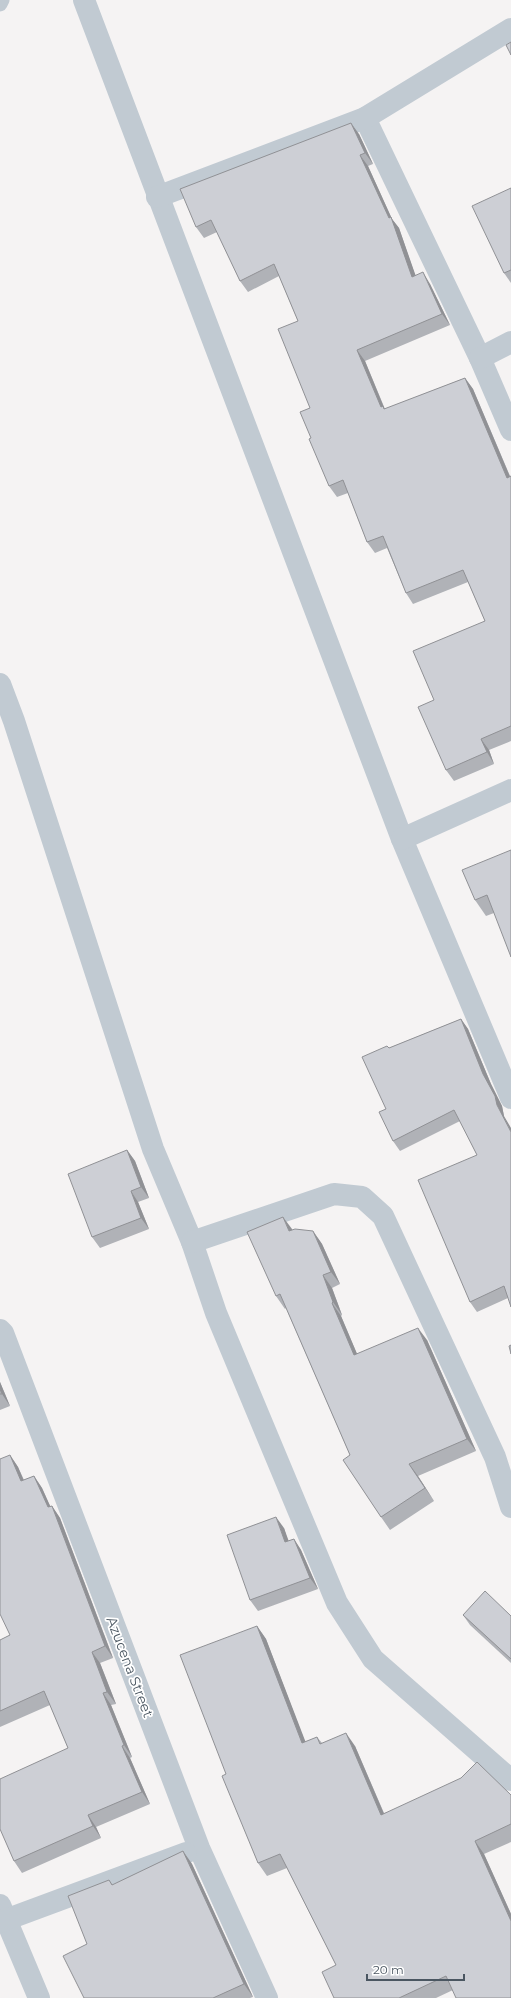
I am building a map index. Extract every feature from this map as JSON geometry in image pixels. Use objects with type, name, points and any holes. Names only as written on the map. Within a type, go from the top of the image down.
[{"type":"street","points":[[84,0],[157,196],[402,839],[511,1098]]},
{"type":"street","points":[[157,196],[365,118],[511,29]]},
{"type":"street","points":[[365,118],[480,358],[511,430]]},
{"type":"street","points":[[480,358],[511,342]]},
{"type":"street","points":[[0,684],[17,729],[153,1149],[192,1242],[216,1313],[337,1603],[373,1659],[511,1780]]},
{"type":"street","points":[[402,839],[511,790]]},
{"type":"street","points":[[192,1242],[334,1194],[362,1198],[383,1216],[495,1457],[511,1507]]},
{"type":"street","name":"Azucena Street","points":[[1,1332],[199,1848],[267,1998]]},
{"type":"street","points":[[39,1998],[2,1915],[199,1848]]},
{"type":"lane","points":[[0,4],[2,0]]},
{"type":"building","points":[[511,42],[511,55],[506,45]]},
{"type":"building","points":[[351,123],[365,153],[360,155],[389,218],[391,217],[412,277],[423,272],[442,314],[357,350],[381,407],[383,406],[384,409],[465,378],[507,478],[511,476],[511,726],[481,739],[487,752],[446,770],[418,707],[434,700],[413,651],[485,621],[463,570],[406,593],[383,536],[367,542],[343,480],[329,486],[309,439],[311,438],[300,412],[310,408],[278,329],[298,321],[274,264],[240,281],[211,220],[196,227],[180,189]]},
{"type":"building","points":[[511,188],[511,270],[504,273],[472,206]]},
{"type":"building","points":[[511,850],[511,957],[487,895],[475,900],[462,870]]},
{"type":"building","points":[[461,1019],[483,1074],[495,1096],[497,1105],[511,1132],[511,1307],[504,1286],[470,1302],[418,1180],[477,1155],[454,1110],[393,1141],[379,1112],[386,1109],[362,1057],[387,1046],[389,1048]]},
{"type":"building","points":[[127,1150],[141,1187],[131,1191],[141,1218],[92,1237],[68,1174]]},
{"type":"building","points":[[283,1217],[289,1231],[295,1229],[313,1231],[331,1272],[323,1275],[333,1302],[332,1303],[354,1355],[418,1328],[467,1439],[409,1464],[425,1488],[381,1517],[343,1460],[350,1455],[280,1294],[276,1296],[247,1232]]},
{"type":"building","points":[[10,1455],[21,1481],[34,1476],[48,1507],[52,1506],[105,1646],[92,1652],[107,1692],[103,1693],[124,1745],[122,1746],[142,1792],[88,1815],[93,1826],[14,1861],[0,1829],[0,1779],[68,1748],[44,1691],[0,1711],[0,1640],[10,1635],[0,1614],[0,1459]]},
{"type":"building","points":[[276,1517],[285,1542],[294,1539],[310,1578],[250,1600],[227,1535]]},
{"type":"building","points":[[485,1591],[511,1616],[511,1659],[463,1615]]},
{"type":"building","points":[[257,1626],[302,1743],[317,1737],[320,1744],[346,1733],[381,1815],[461,1778],[477,1762],[511,1795],[511,1824],[475,1841],[511,1921],[511,1998],[456,1998],[446,1976],[399,1998],[334,1998],[322,1972],[336,1965],[280,1854],[258,1863],[222,1776],[226,1774],[180,1655]]},
{"type":"building","points":[[183,1851],[244,1984],[213,1998],[84,1998],[63,1956],[87,1944],[68,1896],[109,1880],[112,1885]]}]
